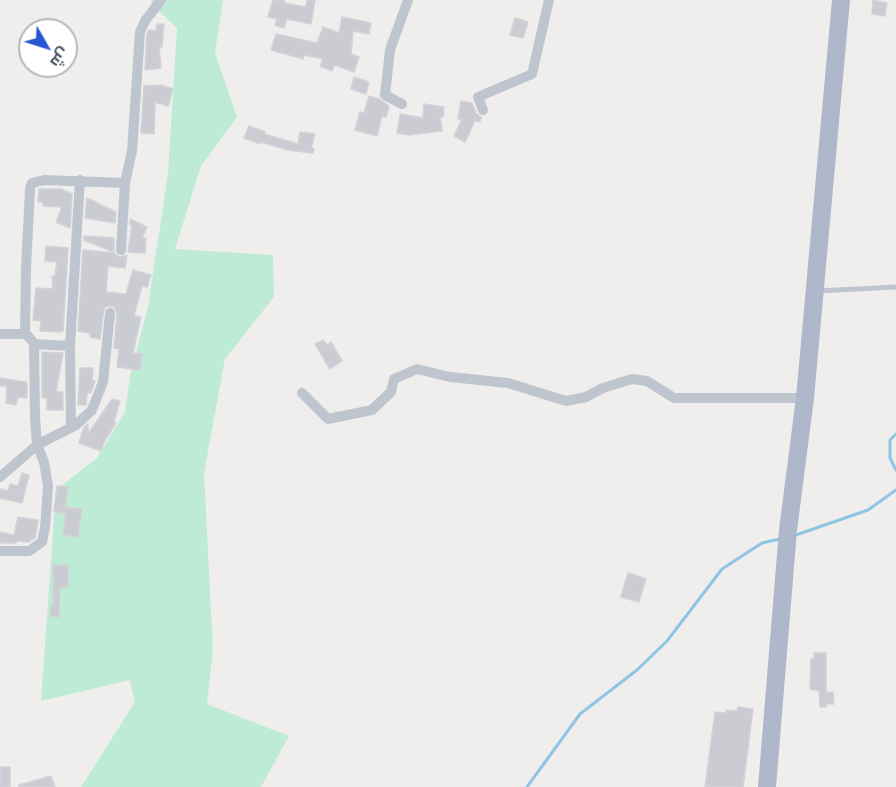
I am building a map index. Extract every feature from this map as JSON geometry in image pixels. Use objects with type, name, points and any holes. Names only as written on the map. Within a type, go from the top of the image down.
[{"type":"main road","points":[[767,787],[788,530],[805,398],[841,0]]},
{"type":"street","points":[[121,250],[125,183],[132,151],[140,32],[145,21],[161,0]]},
{"type":"street","points":[[402,104],[385,95],[390,50],[408,0]]},
{"type":"street","points":[[483,110],[478,97],[532,74],[549,0]]},
{"type":"street","points":[[26,334],[32,183],[80,180],[125,183]]},
{"type":"street","points":[[71,428],[70,346],[80,180]]},
{"type":"street","points":[[0,477],[38,446],[71,428],[92,410],[103,382],[110,313]]},
{"type":"street","points":[[0,334],[26,334],[34,344],[35,417],[38,446],[44,462],[48,486],[42,542],[29,551],[0,551]]},
{"type":"street","points":[[34,344],[70,346]]},
{"type":"street","points":[[302,393],[328,418],[372,410],[391,392],[394,379],[417,369],[450,377],[508,383],[566,401],[586,397],[603,388],[632,379],[647,381],[674,398],[805,398]]},
{"type":"lane","points":[[814,291],[896,287]]},
{"type":"green space","points":[[152,0],[223,0],[215,53],[237,117],[201,166],[175,249],[273,255],[274,297],[225,359],[204,473],[213,650],[207,704],[289,736],[261,787],[81,787],[135,702],[130,680],[41,701],[56,490],[97,458],[125,412],[130,376],[148,306],[168,174],[177,28],[151,4]]},
{"type":"building","points":[[273,0],[285,0],[284,3],[306,7],[307,0],[315,0],[311,24],[287,19],[284,28],[275,25],[277,19],[268,17]]},
{"type":"building","points":[[873,0],[887,3],[885,16],[872,14]]},
{"type":"building","points":[[342,17],[371,23],[369,34],[353,31],[351,54],[359,57],[354,72],[335,65],[332,71],[320,66],[323,59],[304,55],[303,59],[271,50],[276,34],[317,43],[323,27],[339,33]]},
{"type":"building","points":[[515,18],[528,22],[523,38],[510,35]]},
{"type":"building","points":[[157,24],[164,24],[162,47],[159,47],[161,68],[145,70],[147,34],[149,30],[156,31]]},
{"type":"building","points":[[354,77],[369,82],[366,94],[351,89]]},
{"type":"building","points":[[160,85],[173,89],[168,106],[155,102],[154,134],[141,133],[144,86]]},
{"type":"building","points":[[369,96],[389,106],[386,117],[382,116],[377,136],[355,130],[360,112],[364,113]]},
{"type":"building","points":[[461,101],[472,103],[476,113],[481,117],[480,122],[475,121],[465,142],[454,136],[462,119],[458,119]]},
{"type":"building","points":[[424,104],[444,107],[443,117],[440,116],[442,131],[409,135],[397,133],[400,114],[423,118]]},
{"type":"building","points":[[249,126],[265,132],[264,134],[298,144],[300,132],[315,134],[311,148],[314,149],[313,153],[287,150],[244,138]]},
{"type":"building","points":[[39,189],[61,189],[72,194],[70,228],[56,222],[62,207],[43,206],[43,202],[38,202]]},
{"type":"building","points":[[87,198],[116,212],[115,223],[85,218]]},
{"type":"building","points":[[130,219],[147,227],[142,238],[146,238],[145,253],[128,252],[132,225],[130,225]]},
{"type":"building","points":[[84,236],[114,238],[114,252],[84,240]]},
{"type":"building","points":[[46,246],[68,248],[63,331],[59,332],[40,331],[41,321],[33,320],[36,288],[53,289],[52,276],[55,276],[57,262],[45,261]]},
{"type":"building","points":[[83,250],[114,253],[120,257],[127,255],[125,268],[108,266],[106,292],[126,294],[133,270],[151,275],[147,287],[142,286],[134,316],[141,317],[133,353],[142,354],[140,370],[117,367],[119,349],[114,348],[117,313],[114,307],[107,306],[104,309],[100,339],[90,337],[90,333],[78,331]]},
{"type":"building","points":[[323,340],[327,345],[331,342],[342,361],[330,369],[315,344]]},
{"type":"building","points":[[42,352],[63,353],[56,392],[63,392],[63,410],[47,410],[47,398],[42,398]]},
{"type":"building","points":[[80,368],[93,368],[92,380],[95,381],[91,393],[87,393],[86,405],[78,405]]},
{"type":"building","points":[[0,378],[27,383],[27,398],[18,397],[16,405],[6,403],[7,386],[0,386]]},
{"type":"building","points":[[112,399],[120,401],[114,422],[116,423],[101,451],[79,443],[84,427],[88,424],[88,434]]},
{"type":"building","points":[[22,473],[29,475],[22,503],[0,498],[0,489],[8,491],[10,484],[18,486]]},
{"type":"building","points":[[57,486],[68,487],[65,507],[82,509],[78,537],[63,535],[66,514],[54,511]]},
{"type":"building","points":[[18,517],[38,520],[35,538],[28,542],[0,543],[0,532],[14,535]]},
{"type":"building","points":[[53,565],[68,565],[68,587],[60,587],[59,617],[50,616],[51,605],[53,605]]},
{"type":"building","points":[[628,573],[646,579],[639,602],[621,597]]},
{"type":"building","points":[[814,653],[826,653],[826,693],[833,692],[834,704],[826,704],[826,707],[820,707],[819,691],[810,689],[811,659],[814,659]]},
{"type":"building","points":[[738,707],[753,709],[743,787],[705,787],[715,712],[737,711]]},
{"type":"building","points":[[0,767],[10,767],[10,787],[0,787]]},
{"type":"building","points":[[51,776],[55,787],[19,787],[19,785]]},
{"type":"waterway","points":[[896,434],[890,440],[890,458],[896,470]]},
{"type":"waterway","points":[[793,536],[868,510],[896,490]]},
{"type":"waterway","points":[[527,787],[580,714],[637,670],[667,641],[722,569],[762,543],[780,539]]}]
